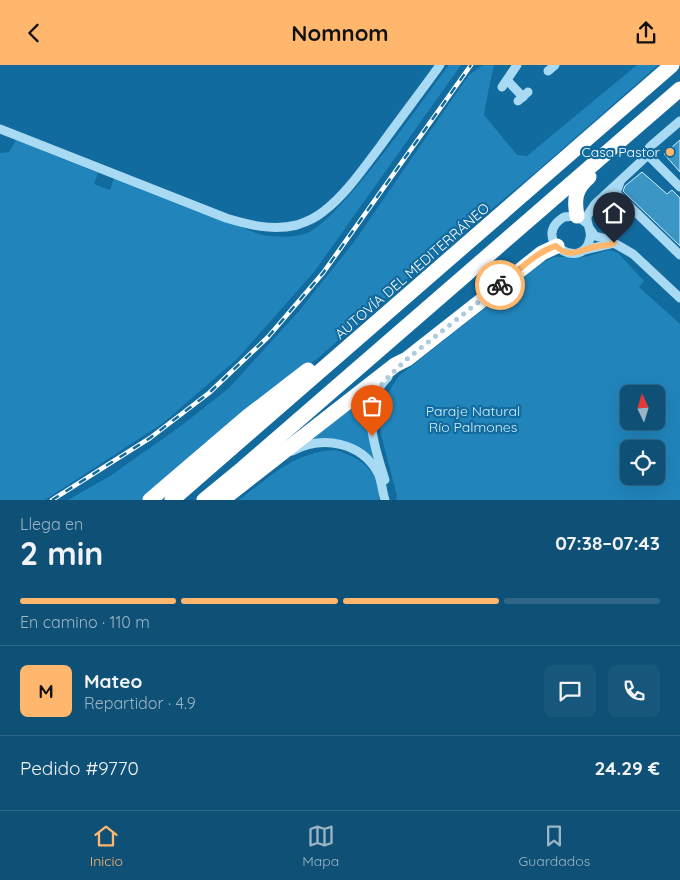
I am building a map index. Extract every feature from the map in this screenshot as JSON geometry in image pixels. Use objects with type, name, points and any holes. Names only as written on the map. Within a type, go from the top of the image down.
[{"type":"highway","name":"AUTOVÍA DEL MEDITERRÁNEO","points":[[172,500],[672,65]]},
{"type":"highway","points":[[204,500],[680,89]]},
{"type":"highway","points":[[585,223],[575,200],[576,193],[581,184],[623,148],[625,137]]},
{"type":"highway","points":[[222,500],[542,253],[556,246]]},
{"type":"highway","points":[[150,500],[247,417],[353,335],[371,328]]},
{"type":"street","points":[[0,129],[226,218],[256,227],[285,227],[298,225],[311,219],[323,212],[340,195],[358,176],[440,65]]},
{"type":"street","points":[[517,65],[505,83],[523,97]]},
{"type":"street","points":[[580,252],[589,242],[585,223],[595,204],[648,155],[649,148],[652,145],[680,121]]},
{"type":"street","points":[[648,155],[680,187]]},
{"type":"street","points":[[621,179],[616,193],[680,255]]},
{"type":"street","points":[[614,243],[593,247],[580,252],[566,253],[556,246],[552,235],[556,222],[564,217],[585,223],[595,235],[611,240],[633,254],[680,298]]},
{"type":"street","points":[[387,500],[387,486],[372,436],[371,415],[376,395],[383,382],[407,359]]},
{"type":"street","points":[[248,479],[295,449],[309,444],[332,442],[345,445],[357,451],[373,465],[387,500]]},
{"type":"green space","points":[[449,65],[461,65],[314,272],[237,359],[163,423],[45,500],[0,500],[0,153],[9,152],[16,140],[98,173],[94,184],[110,190],[114,178],[259,234],[289,237],[304,234],[319,226],[337,209],[379,159]]},
{"type":"green space","points":[[483,65],[494,65],[484,115],[517,155],[527,156],[637,65],[658,65],[536,172],[392,292],[317,359],[261,398],[143,500],[68,500],[110,476],[181,426],[229,388],[299,311],[354,242],[469,75]]},
{"type":"green space","name":"Paraje Natural Río Palmones","points":[[609,250],[618,253],[644,281],[639,287],[680,324],[680,500],[396,500],[397,496],[381,434],[381,418],[384,403],[399,376],[542,263],[554,257],[585,257]]},
{"type":"green space","points":[[375,387],[369,406],[367,424],[372,451],[376,461],[361,449],[346,442],[330,439],[311,440]]},
{"type":"green space","points":[[335,450],[353,457],[367,467],[376,481],[379,490],[379,500],[239,500],[295,460],[307,455]]},
{"type":"building","points":[[680,140],[680,172],[664,154]]},
{"type":"building","points":[[642,172],[667,194],[672,190],[680,198],[680,246],[623,191],[625,186]]},
{"type":"railway","points":[[52,500],[150,438],[209,393],[268,337],[323,273],[471,65]]},
{"type":"way so far","points":[[372,436],[372,407],[383,382],[407,359],[500,285]]},
{"type":"place","name":"Casa Pastor","points":[[670,152]]},
{"type":"route","points":[[500,285],[552,247],[556,246],[570,254],[614,243]]}]
